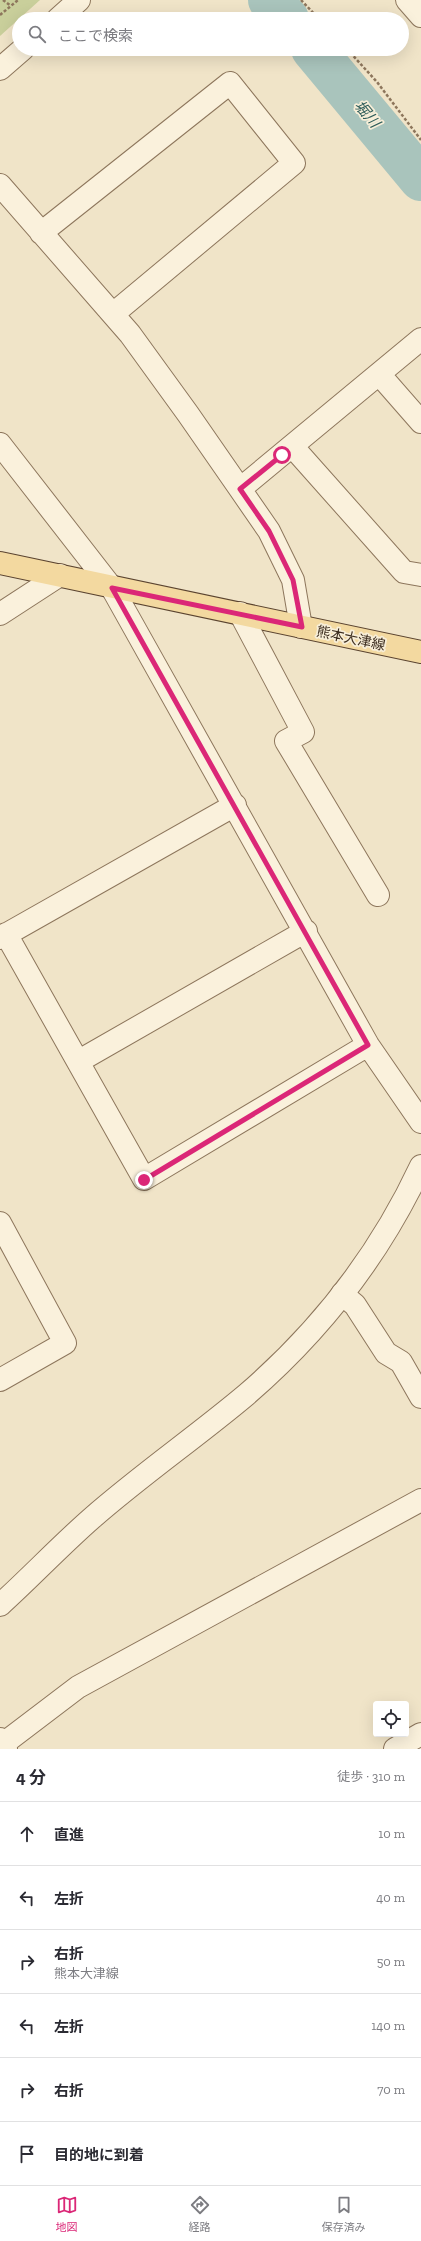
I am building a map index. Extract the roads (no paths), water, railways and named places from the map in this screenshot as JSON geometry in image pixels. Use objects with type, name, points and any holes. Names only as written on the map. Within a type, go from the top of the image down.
[{"type":"main road","name":"熊本大津線","points":[[0,563],[60,575],[112,588],[240,613],[421,652]]},
{"type":"street","points":[[66,12],[79,0]]},
{"type":"street","points":[[407,0],[421,16]]},
{"type":"street","points":[[0,69],[15,56]]},
{"type":"street","points":[[41,233],[230,83],[294,163],[113,314]]},
{"type":"street","points":[[0,185],[113,314],[188,414],[269,531],[293,580],[302,627]]},
{"type":"street","points":[[240,489],[421,339]]},
{"type":"street","points":[[379,374],[421,422]]},
{"type":"street","points":[[0,444],[112,588],[306,931],[368,1045],[421,1122]]},
{"type":"street","points":[[292,446],[404,572],[421,576]]},
{"type":"street","points":[[0,614],[60,575]]},
{"type":"street","points":[[240,613],[303,732],[286,741],[378,895]]},
{"type":"street","points":[[235,805],[3,936],[79,1061],[144,1180],[368,1045]]},
{"type":"street","points":[[79,1061],[306,931]]},
{"type":"street","points":[[0,1605],[92,1518],[246,1394],[291,1352],[342,1294],[391,1226],[421,1166]]},
{"type":"street","points":[[0,1223],[65,1343],[0,1380]]},
{"type":"street","points":[[342,1294],[355,1305],[386,1353],[401,1362],[421,1397]]},
{"type":"street","points":[[3,1744],[78,1687],[421,1500]]},
{"type":"street","points":[[394,1749],[421,1734]]},
{"type":"waterway","name":"堀川","points":[[270,0],[281,12]]},
{"type":"waterway","name":"堀川","points":[[319,56],[421,179]]}]
